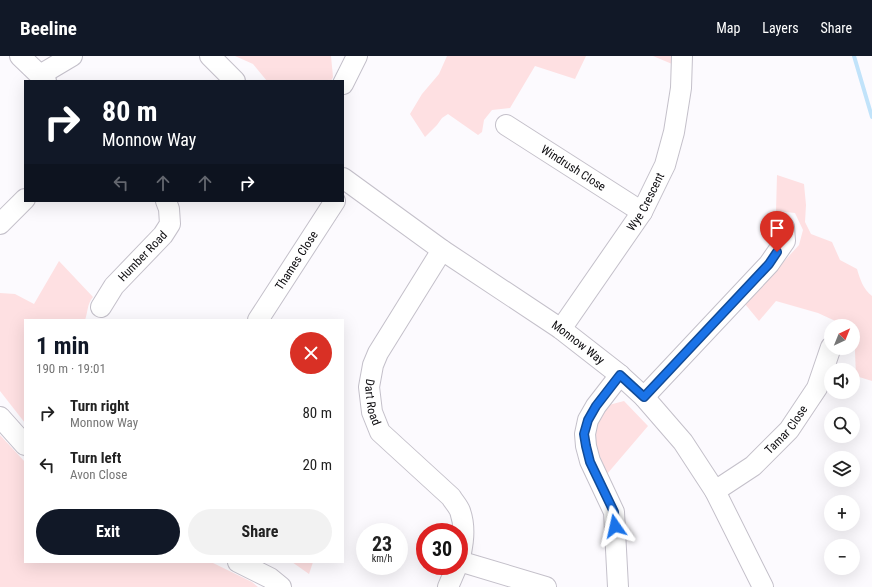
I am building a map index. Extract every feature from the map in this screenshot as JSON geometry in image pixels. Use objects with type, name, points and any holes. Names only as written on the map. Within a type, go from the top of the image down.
[{"type":"street","points":[[20,56],[43,78],[72,56]]},
{"type":"street","points":[[210,56],[234,80]]},
{"type":"street","points":[[344,82],[358,56]]},
{"type":"street","name":"Wye Crescent","points":[[561,329],[642,212],[665,165],[674,132],[681,88],[682,56]]},
{"type":"street","name":"Windrush Close","points":[[506,124],[642,212]]},
{"type":"street","name":"Monnow Way","points":[[344,183],[561,329],[620,375],[644,397],[683,442],[715,490],[763,587]]},
{"type":"street","points":[[0,224],[24,200]]},
{"type":"street","name":"Humber Road","points":[[102,307],[114,286],[163,235],[170,224],[169,209],[166,202]]},
{"type":"street","name":"Thames Close","points":[[259,319],[334,202]]},
{"type":"street","points":[[644,397],[769,264],[785,241],[784,227]]},
{"type":"street","name":"Dart Road","points":[[442,250],[378,353],[373,365],[369,387],[372,412],[380,432],[451,497],[460,511],[463,523]]},
{"type":"street","name":"Tamar Close","points":[[715,490],[753,466],[789,430],[817,388],[828,355]]},
{"type":"street","points":[[618,587],[614,512],[590,462],[584,434],[588,420],[596,406],[620,375]]},
{"type":"street","points":[[0,417],[24,444]]},
{"type":"street","points":[[240,563],[270,578],[281,587]]},
{"type":"street","points":[[468,565],[546,587]]},
{"type":"street","points":[[448,587],[453,575]]},
{"type":"shaded area","points":[[235,56],[331,56],[333,77],[332,80],[266,80],[253,64]]},
{"type":"shaded area","points":[[447,56],[586,56],[575,79],[535,66],[510,108],[492,110],[484,120],[482,132],[478,135],[448,114],[442,118],[425,137],[410,114],[422,94],[439,74]]},
{"type":"shaded area","points":[[653,56],[671,56],[672,64]]},
{"type":"shaded area","points":[[777,175],[804,184],[806,205],[805,222],[811,234],[832,242],[840,260],[857,269],[864,287],[872,296],[872,381],[860,377],[860,363],[855,363],[855,355],[860,355],[860,319],[831,319],[818,313],[776,301],[759,321],[745,304],[799,245],[803,230],[795,213],[776,211]]},
{"type":"shaded area","points":[[59,261],[93,297],[85,319],[24,319],[24,422],[0,391],[0,293],[15,294],[34,304]]},
{"type":"shaded area","points":[[624,401],[648,426],[607,474],[593,439],[596,420],[605,406]]},
{"type":"shaded area","points":[[0,435],[24,461],[24,563],[213,563],[252,582],[258,587],[0,587]]},
{"type":"shaded area","points":[[293,563],[313,563],[309,574]]},
{"type":"waterway","points":[[854,56],[872,117]]},
{"type":"route","points":[[615,526],[614,512],[590,462],[584,434],[588,420],[596,406],[620,375],[644,397],[769,264],[777,252]]}]
